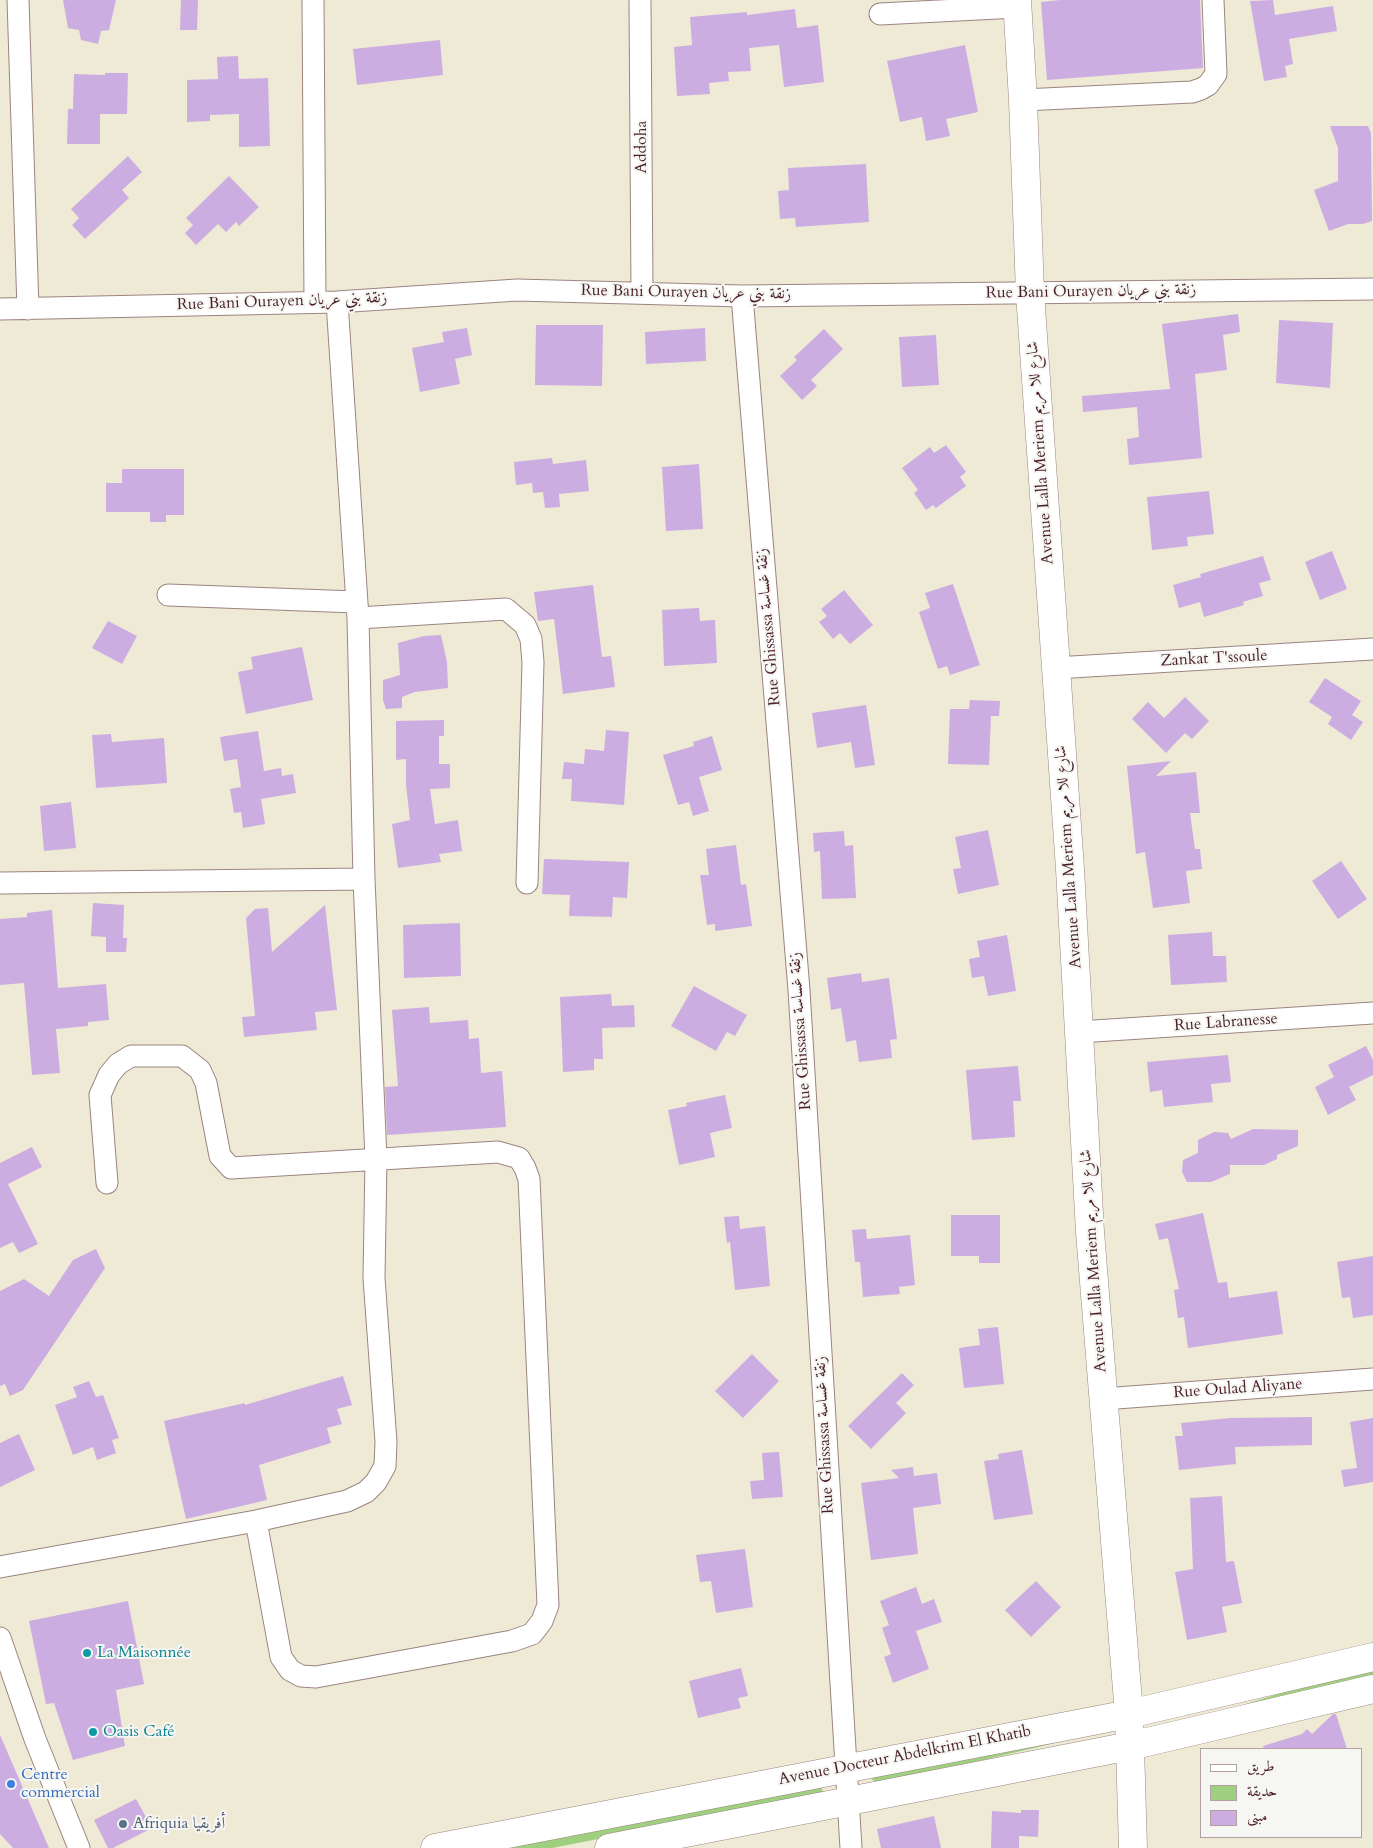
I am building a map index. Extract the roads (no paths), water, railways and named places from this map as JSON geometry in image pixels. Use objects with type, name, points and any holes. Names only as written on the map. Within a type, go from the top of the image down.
[{"type":"street","points":[[18,0],[28,309]]},
{"type":"street","points":[[313,0],[315,302]]},
{"type":"street","points":[[1023,100],[1192,92],[1201,89],[1208,85],[1216,74],[1213,0]]},
{"type":"street","name":"Addoha","points":[[640,2],[642,292]]},
{"type":"street","points":[[880,14],[1017,4]]},
{"type":"street","name":"Avenue Lalla Meriem شارع للا مريم","points":[[1017,4],[1023,100],[1030,293],[1069,850],[1090,1232],[1129,1714],[1133,1848]]},
{"type":"street","name":"Rue Bani Ourayen زنقة بني عريان","points":[[0,309],[337,302],[517,290],[742,296],[1373,289]]},
{"type":"street","name":"Rue Ghissassa زنقة غساسة","points":[[742,296],[799,990],[851,1848]]},
{"type":"street","points":[[0,1568],[256,1521],[347,1501],[366,1492],[376,1482],[385,1466],[386,1442],[374,1278],[376,1158],[364,879],[357,610],[337,302]]},
{"type":"street","points":[[168,596],[357,610],[506,609],[516,615],[525,625],[531,639],[533,662],[527,884]]},
{"type":"street","name":"Zankat T'ssoule","points":[[1055,668],[1373,649]]},
{"type":"street","points":[[0,884],[364,879]]},
{"type":"street","name":"Rue Labranesse","points":[[1079,1032],[1373,1013]]},
{"type":"street","points":[[107,1183],[100,1095],[109,1075],[118,1064],[131,1056],[182,1056],[200,1070],[206,1083],[220,1156],[231,1168],[498,1152],[519,1158],[525,1168],[529,1179],[548,1605],[542,1621],[532,1634],[512,1641],[316,1677],[300,1676],[290,1670],[281,1657],[256,1521]]},
{"type":"street","name":"Rue Oulad Aliyane","points":[[1103,1399],[1373,1379]]},
{"type":"street","points":[[0,1638],[35,1739],[79,1848]]},
{"type":"street","name":"Avenue Docteur Abdelkrim El Khatib","points":[[435,1848],[1129,1714],[1373,1657]]},
{"type":"street","name":"Avenue Docteur Abdelkrim El Khatib","points":[[609,1848],[685,1841],[849,1801],[1130,1746],[1373,1689]]},
{"type":"place","name":"La Maisonnée","points":[[87,1653]]},
{"type":"place","name":"Oasis Café","points":[[93,1732]]},
{"type":"place","name":"Centre commercial","points":[[11,1784]]},
{"type":"place","name":"Afriquia أفريقيا","points":[[123,1824]]}]
